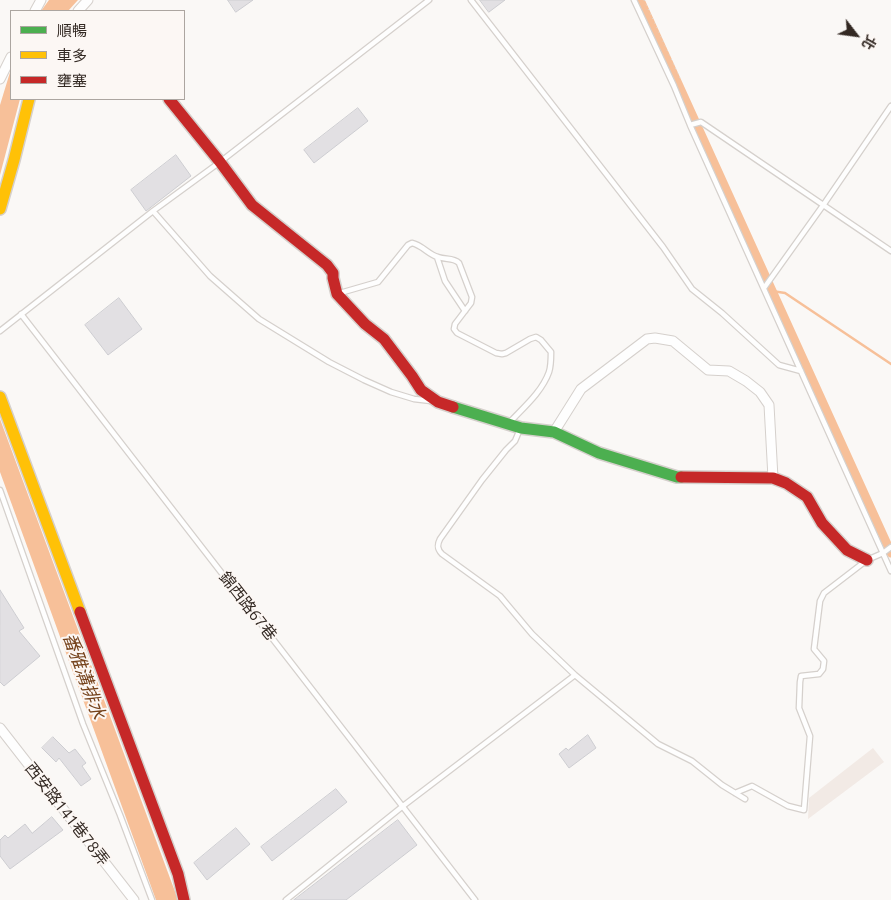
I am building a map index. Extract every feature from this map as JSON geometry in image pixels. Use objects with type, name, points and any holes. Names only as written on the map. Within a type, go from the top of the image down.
[{"type":"street","points":[[0,78],[10,59]]},
{"type":"street","points":[[0,209],[29,100]]},
{"type":"street","points":[[170,100],[252,205],[327,265],[334,273],[333,278],[337,294],[365,324],[384,339],[421,390],[438,402],[520,428],[554,432],[599,453],[677,477],[773,478],[786,483],[807,497],[822,523],[847,550],[867,560]]},
{"type":"street","points":[[554,432],[581,389],[647,339],[655,338],[673,341],[708,370],[728,371],[746,381],[760,392],[769,405],[773,478]]},
{"type":"street","points":[[0,397],[178,874],[184,900]]},
{"type":"street","name":"西安路141巷78弄","points":[[0,728],[134,900]]},
{"type":"lane","points":[[0,331],[153,211],[220,162],[429,0]]},
{"type":"lane","points":[[471,0],[663,247],[692,289],[722,313],[779,365],[801,371]]},
{"type":"lane","points":[[634,0],[891,571]]},
{"type":"lane","points":[[764,288],[891,106]]},
{"type":"lane","points":[[690,124],[702,122],[891,250]]},
{"type":"lane","points":[[153,211],[210,276],[259,319],[329,362],[364,380],[391,392],[414,399],[438,402]]},
{"type":"lane","points":[[337,294],[378,282],[408,244],[412,242],[437,257],[455,259],[459,262],[472,297],[471,303],[455,324],[454,329],[457,333],[496,353],[506,353],[536,337],[551,352],[549,371],[542,385],[531,400],[508,424]]},
{"type":"lane","points":[[437,257],[445,281],[465,311]]},
{"type":"lane","name":"錦西路67巷","points":[[22,314],[475,900]]},
{"type":"lane","points":[[520,428],[515,441],[482,480],[440,539],[438,547],[442,554],[500,596],[532,634],[576,675],[658,744],[692,761],[722,786],[745,798]]},
{"type":"lane","points":[[0,490],[83,724],[152,900]]},
{"type":"lane","points":[[735,793],[752,786],[788,806],[804,810],[810,736],[799,708],[800,682],[801,676],[819,674],[823,669],[824,661],[814,649],[820,601],[824,593],[867,560],[891,547]]},
{"type":"lane","points":[[286,900],[403,806],[576,675]]},
{"type":"path","points":[[644,0],[680,78]]},
{"type":"shaded area","points":[[873,748],[884,762],[808,819],[809,798]]},
{"type":"water","points":[[49,0],[78,0],[69,10],[42,10]]},
{"type":"water","points":[[10,72],[10,100],[20,100],[0,175],[0,105]]},
{"type":"water","name":"番雅溝排水","points":[[0,419],[177,900],[156,900],[0,472]]},
{"type":"building","points":[[228,0],[253,0],[236,12]]},
{"type":"building","points":[[480,0],[505,0],[489,12]]},
{"type":"building","points":[[358,108],[368,121],[314,163],[304,150]]},
{"type":"building","points":[[176,155],[191,176],[146,211],[131,190]]},
{"type":"building","points":[[119,298],[142,329],[108,355],[85,325]]},
{"type":"building","points":[[0,590],[24,628],[19,631],[40,656],[4,686],[0,682]]},
{"type":"building","points":[[588,735],[596,748],[569,768],[559,754],[566,748],[568,750]]},
{"type":"building","points":[[53,737],[69,753],[75,749],[86,763],[82,766],[91,779],[81,786],[59,758],[56,762],[42,748]]},
{"type":"building","points":[[336,789],[347,802],[272,861],[261,847]]},
{"type":"building","points":[[52,817],[63,830],[10,869],[0,856],[0,840],[5,835],[8,838],[25,824],[32,833]]},
{"type":"building","points":[[398,820],[417,845],[346,900],[294,900]]},
{"type":"building","points":[[236,828],[250,844],[207,880],[194,863]]},
{"type":"waterway","points":[[640,0],[891,553]]},
{"type":"waterway","points":[[772,291],[785,293],[891,364]]},
{"type":"traffic: fast","points":[[453,407],[521,428],[554,432],[599,453],[681,477]]},
{"type":"traffic: slow","points":[[0,209],[29,100]]},
{"type":"traffic: slow","points":[[0,397],[80,612]]},
{"type":"traffic: jam","points":[[170,100],[252,205],[327,265],[333,273],[337,294],[365,324],[384,339],[421,390],[438,402],[453,407]]},
{"type":"traffic: jam","points":[[681,477],[773,478],[786,483],[807,497],[822,523],[847,550],[867,560]]},
{"type":"traffic: jam","points":[[80,612],[178,874],[184,900]]}]
